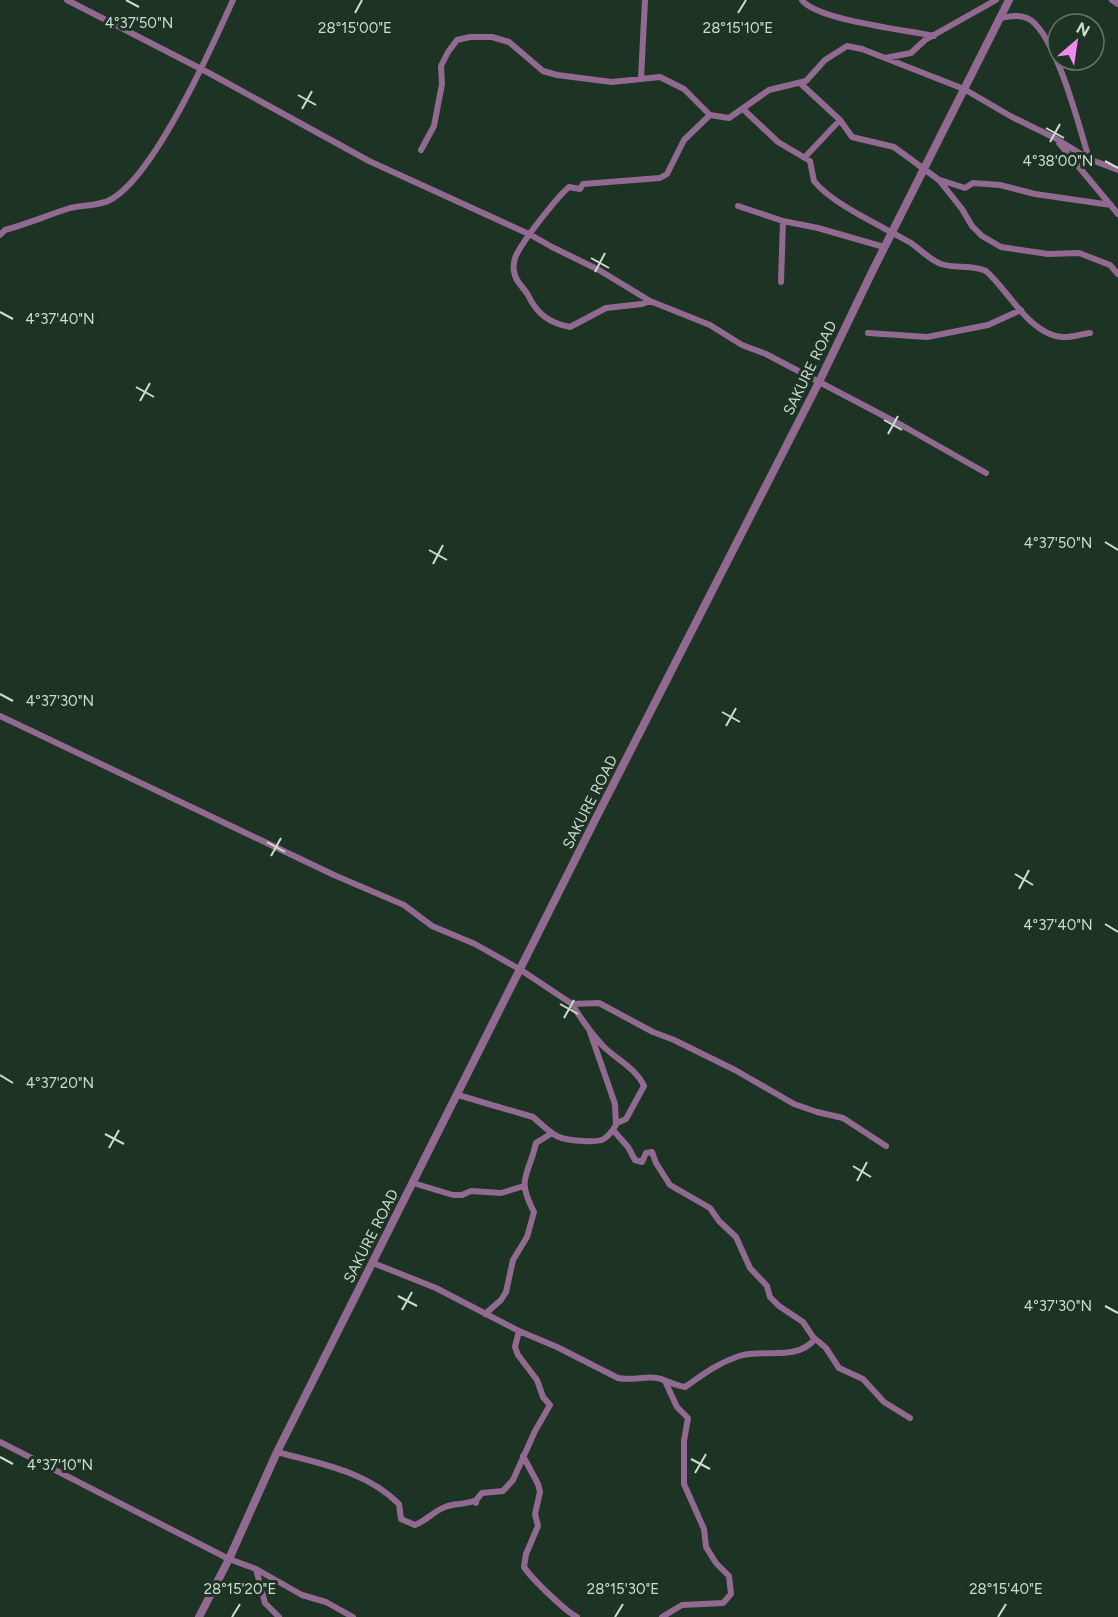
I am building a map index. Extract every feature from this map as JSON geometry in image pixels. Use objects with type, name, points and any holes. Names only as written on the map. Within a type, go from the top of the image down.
[{"type":"street","points":[[67,0],[201,68],[369,160],[531,235],[552,248],[599,270],[650,301],[710,325],[742,345],[766,354],[903,426],[986,473]]},
{"type":"street","points":[[0,235],[5,230],[71,208],[108,202],[118,195],[148,163],[201,68],[233,0]]},
{"type":"street","points":[[640,78],[645,0]]},
{"type":"street","points":[[802,0],[806,5],[830,16],[934,36]]},
{"type":"street","points":[[885,58],[911,52],[996,0]]},
{"type":"street","name":"SAKURE ROAD","points":[[199,1617],[229,1559],[277,1452],[596,818],[819,382],[884,247],[1009,0]]},
{"type":"street","points":[[1112,0],[1118,4]]},
{"type":"street","points":[[999,18],[1015,15],[1027,18],[1037,26],[1049,43],[1089,159]]},
{"type":"street","points":[[421,150],[434,126],[442,84],[441,66],[457,40],[470,37],[492,37],[509,42],[543,71],[556,75],[612,82],[660,77],[684,89],[710,115],[729,117],[769,90],[806,81],[825,60],[847,46],[885,58],[964,89],[1089,159],[1118,170]]},
{"type":"street","points":[[800,83],[840,120],[852,137],[894,147],[939,180],[972,226],[982,236],[1001,247],[1048,254],[1079,253],[1110,265],[1118,274]]},
{"type":"street","points":[[743,109],[778,142],[805,157],[813,166],[814,181],[818,186],[843,204],[892,232],[939,263],[954,267],[979,267],[986,271],[1033,323],[1048,333],[1062,337],[1090,333]]},
{"type":"street","points":[[650,301],[606,308],[570,327],[555,324],[532,305],[527,293],[517,282],[513,270],[515,259],[569,187],[580,189],[584,184],[660,178],[667,174],[684,141],[710,115]]},
{"type":"street","points":[[805,157],[840,120]]},
{"type":"street","points":[[1055,138],[1118,214]]},
{"type":"street","points":[[939,180],[965,188],[973,183],[1000,185],[1035,194],[1111,205]]},
{"type":"street","points":[[738,206],[783,222],[818,228],[884,247]]},
{"type":"street","points":[[781,282],[783,222]]},
{"type":"street","points":[[868,333],[927,337],[988,325],[1021,310]]},
{"type":"street","points":[[0,716],[334,875],[404,905],[432,926],[475,944],[521,970],[572,1004],[603,1046],[637,1074],[644,1086],[626,1119],[617,1123],[613,1130],[598,1142],[564,1140],[541,1126],[533,1117],[458,1095]]},
{"type":"street","points":[[572,1004],[599,1003],[653,1032],[735,1070],[794,1104],[843,1118],[886,1146]]},
{"type":"street","points":[[589,1029],[615,1104],[617,1123]]},
{"type":"street","points":[[613,1130],[638,1162],[642,1162],[646,1153],[652,1152],[670,1185],[713,1210],[718,1221],[739,1240],[750,1268],[769,1288],[770,1297],[783,1310],[803,1322],[815,1339],[826,1348],[839,1368],[863,1379],[884,1402],[910,1418]]},
{"type":"street","points":[[485,1314],[501,1300],[506,1292],[513,1260],[527,1237],[534,1212],[523,1181],[529,1170],[536,1143],[552,1133]]},
{"type":"street","points":[[413,1183],[453,1195],[462,1195],[471,1191],[501,1193],[524,1186]]},
{"type":"street","points":[[373,1263],[436,1288],[519,1332],[557,1347],[618,1378],[629,1380],[652,1378],[685,1387],[709,1368],[729,1360],[751,1353],[795,1352],[815,1339]]},
{"type":"street","points":[[277,1452],[349,1472],[368,1480],[399,1504],[401,1519],[414,1525],[444,1507],[474,1501],[476,1503],[482,1493],[503,1491],[513,1480],[550,1405],[543,1397],[537,1380],[523,1363],[515,1347],[519,1332]]},
{"type":"street","points":[[662,1617],[682,1605],[723,1603],[729,1598],[731,1589],[728,1573],[716,1563],[706,1547],[704,1529],[684,1484],[684,1441],[688,1418],[677,1407],[665,1381]]},
{"type":"street","points":[[0,1442],[229,1559],[256,1569],[302,1595],[326,1602],[353,1617]]},
{"type":"street","points":[[523,1456],[540,1492],[535,1514],[538,1526],[526,1554],[524,1567],[542,1588],[576,1617]]},
{"type":"street","points":[[256,1569],[265,1603],[279,1617]]}]
